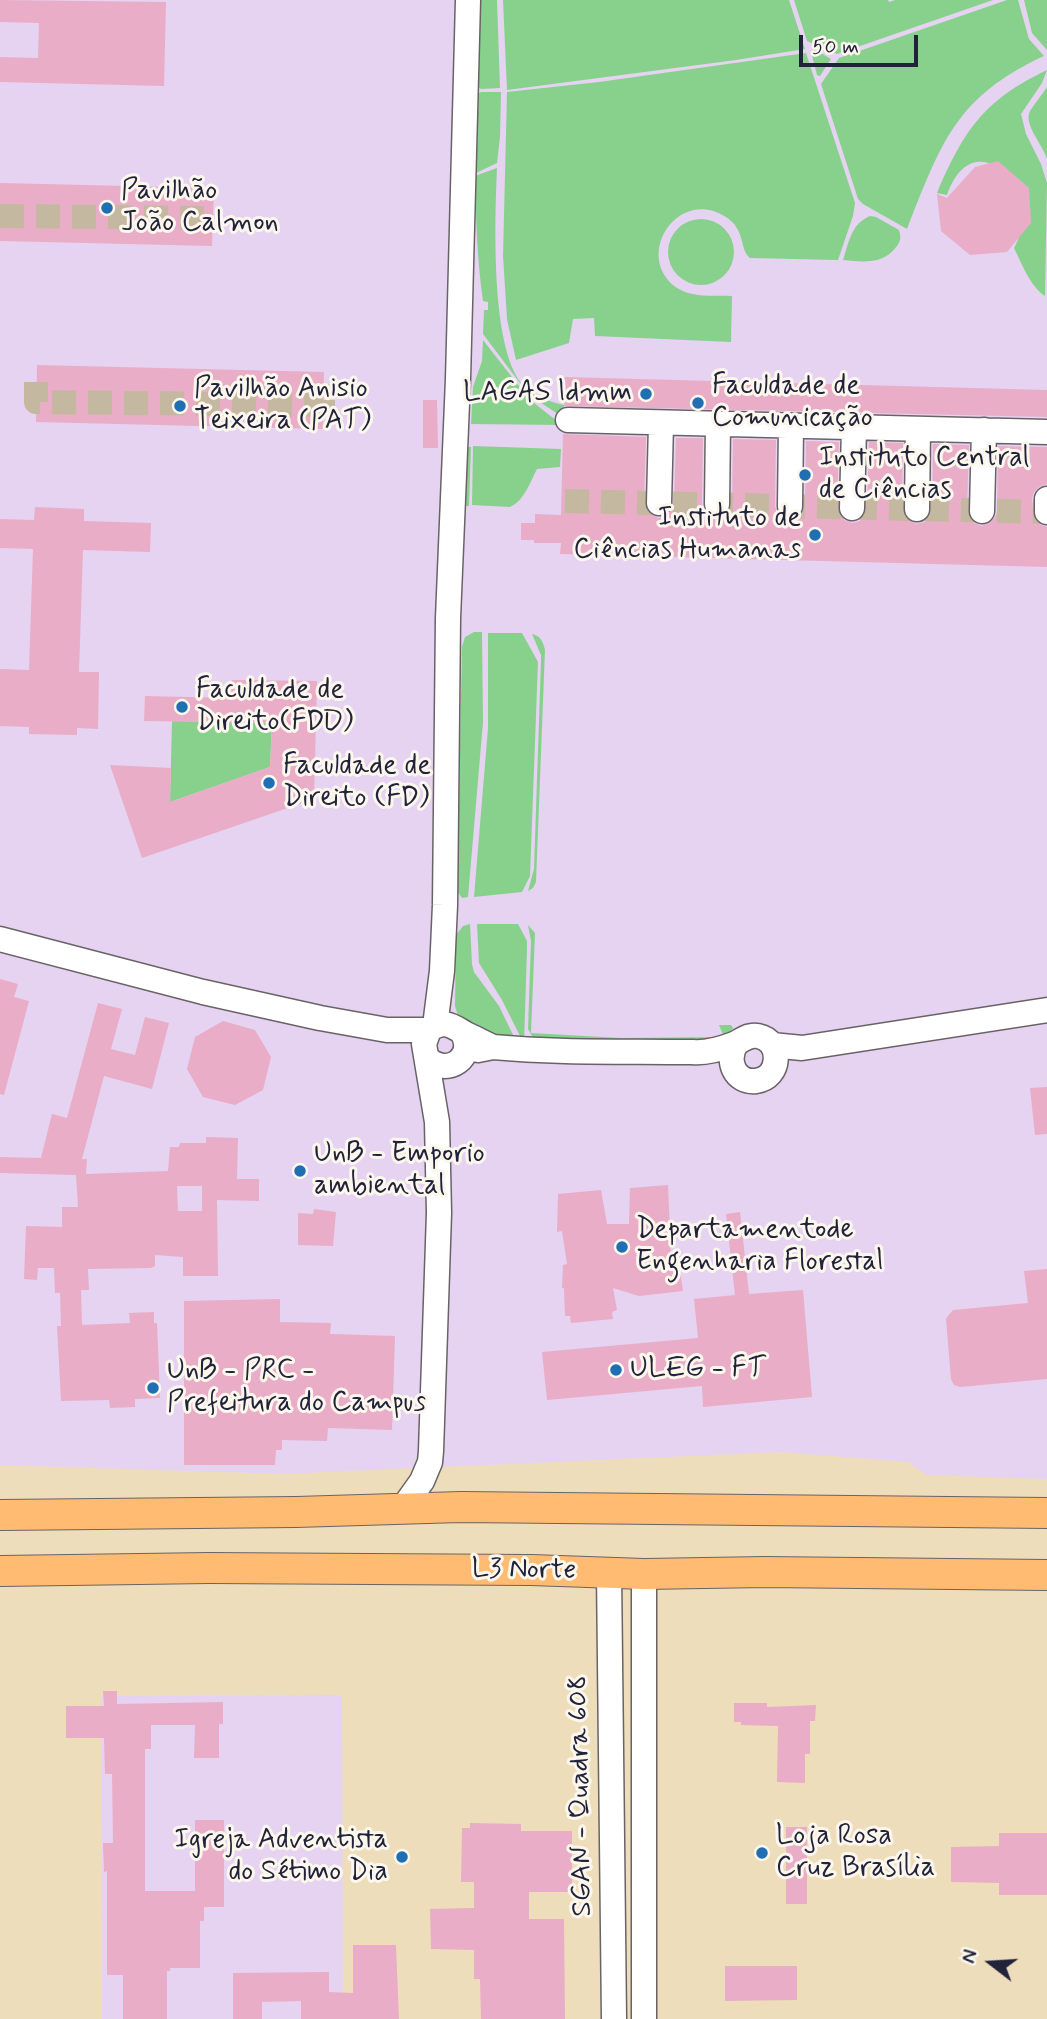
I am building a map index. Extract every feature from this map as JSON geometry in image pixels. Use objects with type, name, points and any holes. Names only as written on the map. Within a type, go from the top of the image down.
[{"type":"main road","points":[[0,1515],[461,1507],[1047,1513]]},
{"type":"main road","name":"L3 Norte","points":[[0,1571],[209,1568],[644,1574],[765,1572],[1047,1575]]},
{"type":"street","points":[[402,1509],[416,1492],[429,1462],[439,1254],[437,1122],[445,905],[448,618],[458,379],[468,0]]},
{"type":"street","points":[[568,421],[1047,432]]},
{"type":"street","points":[[659,503],[661,424]]},
{"type":"street","points":[[716,504],[718,425]]},
{"type":"street","points":[[790,506],[791,427]]},
{"type":"street","points":[[852,508],[854,428]]},
{"type":"street","points":[[917,509],[918,429]]},
{"type":"street","points":[[982,511],[984,430]]},
{"type":"street","points":[[1047,499],[1047,512]]},
{"type":"street","points":[[0,939],[203,992],[442,1042],[493,1047],[734,1053]]},
{"type":"street","points":[[773,1056],[802,1048],[1047,1010]]},
{"type":"street","points":[[754,1035],[764,1038],[773,1056],[765,1078],[752,1081],[739,1076],[734,1053],[741,1039],[754,1035]]},
{"type":"street","points":[[429,1462],[436,1482],[445,1495],[461,1507]]},
{"type":"street","name":"SGAN - Quadra 608","points":[[609,1572],[614,2019]]},
{"type":"street","points":[[644,1574],[644,2019]]},
{"type":"shaded area","points":[[0,0],[1047,0],[1047,1479],[926,1475],[908,1462],[781,1452],[283,1474],[0,1465]]},
{"type":"shaded area","points":[[342,1695],[343,2019],[102,2019],[101,1696]]},
{"type":"green space","points":[[478,0],[497,0],[500,88],[481,89],[476,85]]},
{"type":"green space","points":[[503,0],[789,0],[805,49],[507,90]]},
{"type":"green space","points":[[794,0],[993,0],[837,54],[807,41]]},
{"type":"green space","points":[[1007,0],[1018,0],[1029,39],[1044,56],[990,88],[955,126],[930,172],[907,229],[858,199],[821,84],[839,58]]},
{"type":"green space","points":[[1024,0],[1047,0],[1047,50],[1032,33]]},
{"type":"green space","points":[[814,49],[831,59],[820,76],[817,75],[811,52]]},
{"type":"green space","points":[[806,53],[855,203],[838,260],[750,258],[744,250],[737,228],[726,217],[708,210],[691,211],[677,218],[666,230],[660,245],[659,261],[665,276],[685,292],[732,296],[731,342],[595,336],[594,318],[573,319],[569,343],[516,360],[507,319],[503,256],[507,92]]},
{"type":"green space","points":[[1047,70],[1042,83],[1021,114],[1026,134],[1047,183],[1045,296],[1031,281],[1014,248],[1022,227],[1021,206],[1014,186],[1003,172],[989,163],[973,163],[959,173],[947,195],[937,193],[957,151],[979,119],[1007,93]]},
{"type":"green space","points":[[1047,87],[1047,159],[1031,128],[1029,116]]},
{"type":"green space","points":[[481,92],[501,92],[500,137],[497,163],[474,174],[476,95]]},
{"type":"green space","points":[[497,168],[497,280],[504,341],[512,366],[522,384],[535,395],[564,405],[564,418],[529,395],[483,334],[484,310],[488,310],[488,302],[483,301],[479,270],[475,176]]},
{"type":"green space","points":[[870,216],[899,230],[898,244],[879,259],[843,260],[855,229]]},
{"type":"green space","points":[[694,219],[708,219],[720,224],[729,233],[734,252],[732,265],[725,276],[708,285],[694,285],[682,280],[673,271],[668,259],[668,245],[673,233],[682,224]]},
{"type":"green space","points":[[483,340],[529,399],[562,425],[471,424],[473,387],[482,361]]},
{"type":"green space","points":[[473,446],[561,449],[560,467],[537,469],[523,495],[510,507],[472,505]]},
{"type":"green space","points":[[467,447],[471,447],[469,506],[466,506]]},
{"type":"green space","points":[[474,632],[482,632],[483,722],[468,897],[462,898],[457,891],[462,647],[465,637]]},
{"type":"green space","points":[[488,633],[522,633],[538,662],[530,876],[522,892],[474,897],[488,728]]},
{"type":"green space","points":[[532,634],[538,636],[545,650],[536,882],[528,891],[534,869],[541,661]]},
{"type":"green space","points":[[172,721],[272,723],[270,767],[170,802]]},
{"type":"green space","points":[[470,924],[474,972],[499,1006],[517,1043],[484,1039],[459,1019],[455,1006],[456,935],[463,926]]},
{"type":"green space","points":[[477,924],[518,924],[527,941],[524,1044],[502,1000],[479,963]]},
{"type":"green space","points":[[528,925],[535,933],[531,1033],[621,1038],[724,1037],[719,1025],[731,1025],[733,1028],[723,1041],[534,1039],[528,1029],[531,941]]},
{"type":"building","points":[[0,0],[166,2],[164,86],[0,82],[0,57],[38,58],[39,23],[0,22]]},
{"type":"building","points":[[998,161],[1029,188],[1031,223],[1007,252],[970,255],[941,231],[937,194],[947,198],[975,167]]},
{"type":"building","name":"Pavilhão João Calmon","points":[[0,183],[214,188],[212,246],[0,241]]},
{"type":"building","name":"Pavilhão Anisio Teixeira (PAT)","points":[[37,365],[324,372],[323,429],[36,422]]},
{"type":"building","points":[[564,377],[1047,390],[1047,417],[564,406]]},
{"type":"building","points":[[423,400],[437,400],[438,448],[423,448]]},
{"type":"building","points":[[563,434],[646,437],[644,503],[646,511],[658,518],[667,516],[674,504],[676,438],[703,438],[702,504],[704,512],[716,519],[725,517],[732,505],[733,439],[776,440],[775,506],[777,514],[789,521],[798,519],[805,507],[806,441],[839,442],[837,508],[844,520],[852,523],[860,521],[867,509],[869,442],[903,443],[902,509],[904,517],[916,524],[925,522],[932,510],[933,444],[969,445],[967,511],[974,523],[982,526],[994,519],[997,512],[998,446],[1047,447],[1047,484],[1034,492],[1032,499],[1034,519],[1047,527],[1047,567],[560,554],[561,543],[521,540],[521,523],[535,523],[535,514],[561,515]]},
{"type":"building","points":[[35,507],[84,509],[84,521],[151,523],[150,552],[83,550],[79,672],[99,672],[98,729],[77,728],[77,735],[29,734],[29,727],[0,726],[0,669],[29,670],[33,549],[0,548],[0,519],[34,520]]},
{"type":"building","name":"Faculdade de Direito (FD)","points":[[232,680],[317,681],[314,799],[142,858],[110,765],[171,768],[170,802],[270,767],[272,723],[144,721],[145,696],[231,698]]},
{"type":"building","points":[[0,979],[18,984],[14,997],[29,1001],[4,1095],[0,1094]]},
{"type":"building","points":[[98,1003],[122,1009],[111,1049],[135,1055],[145,1017],[169,1023],[152,1089],[104,1076],[82,1159],[87,1159],[86,1174],[168,1171],[170,1147],[179,1147],[180,1143],[206,1143],[206,1137],[238,1138],[237,1179],[259,1179],[259,1201],[217,1200],[218,1276],[183,1276],[183,1257],[155,1255],[155,1266],[151,1268],[88,1269],[89,1290],[81,1290],[82,1325],[130,1323],[129,1313],[154,1312],[154,1323],[157,1323],[160,1398],[135,1399],[135,1407],[110,1408],[109,1400],[61,1401],[57,1326],[61,1326],[60,1293],[55,1293],[54,1268],[38,1268],[37,1280],[24,1279],[26,1226],[62,1227],[62,1207],[78,1207],[76,1175],[0,1173],[0,1157],[41,1158],[52,1114],[67,1118]],"holes":[[[177,1186],[202,1186],[202,1211],[178,1211]]]},
{"type":"building","points":[[223,1021],[255,1030],[271,1057],[263,1090],[235,1105],[203,1097],[187,1069],[195,1037]]},
{"type":"building","points":[[1047,1087],[1047,1134],[1035,1135],[1030,1088]]},
{"type":"building","name":"Departamentode Engenharia Florestal","points":[[668,1185],[671,1255],[678,1256],[683,1291],[639,1296],[613,1288],[617,1310],[612,1312],[613,1319],[571,1323],[570,1316],[565,1316],[562,1288],[563,1265],[567,1264],[562,1231],[557,1232],[558,1194],[601,1190],[607,1224],[629,1224],[630,1188]]},
{"type":"building","points":[[314,1209],[336,1212],[333,1246],[298,1245],[298,1213],[313,1214]]},
{"type":"building","points":[[740,1212],[749,1294],[803,1290],[812,1397],[703,1407],[702,1386],[547,1400],[542,1352],[698,1338],[694,1299],[735,1295],[726,1214]]},
{"type":"building","points":[[1047,1269],[1047,1379],[960,1387],[954,1385],[951,1379],[946,1319],[948,1316],[953,1310],[1028,1303],[1024,1271]]},
{"type":"building","points":[[280,1299],[280,1322],[331,1323],[330,1334],[395,1336],[392,1430],[328,1428],[327,1441],[282,1440],[282,1450],[276,1450],[275,1465],[184,1465],[184,1301]]},
{"type":"building","points":[[103,1691],[117,1691],[117,1704],[223,1702],[223,1724],[219,1724],[219,1758],[194,1758],[195,1725],[151,1725],[151,1749],[145,1749],[145,1891],[195,1891],[195,1820],[224,1820],[224,1907],[204,1907],[204,1921],[200,1921],[200,1968],[170,1968],[170,1971],[167,1971],[167,2019],[123,2019],[123,1975],[107,1975],[107,1871],[104,1872],[103,1843],[113,1843],[112,1774],[105,1774],[104,1738],[66,1738],[66,1706],[104,1706]]},
{"type":"building","points":[[734,1703],[767,1703],[767,1707],[816,1705],[815,1721],[810,1721],[810,1754],[805,1754],[805,1783],[777,1782],[778,1726],[741,1725],[741,1722],[734,1722]]},
{"type":"building","points":[[470,1823],[521,1824],[521,1831],[572,1831],[572,1892],[529,1892],[529,1919],[564,1919],[565,2019],[481,2019],[480,1979],[474,1979],[474,1950],[431,1949],[430,1909],[474,1908],[474,1882],[461,1882],[462,1828],[470,1828]]},
{"type":"building","points":[[786,1827],[807,1827],[807,1904],[786,1904]]},
{"type":"building","points":[[999,1833],[1047,1833],[1047,1895],[999,1895],[999,1883],[951,1882],[951,1847],[999,1846]]},
{"type":"building","points":[[353,1945],[396,1945],[399,2019],[301,2019],[301,2001],[262,2002],[262,2019],[233,2019],[233,1973],[329,1972],[329,1992],[353,1993]]},
{"type":"building","points":[[725,1966],[797,1966],[797,2000],[725,2001]]},
{"type":"tunnel","points":[[0,216],[205,218],[210,222]]},
{"type":"tunnel","points":[[36,382],[36,402],[323,405],[323,384]]},
{"type":"tunnel","points":[[565,501],[1047,512]]},
{"type":"place","name":"Pavilhão João Calmon","points":[[107,208]]},
{"type":"place","name":"LAGAS ldmm","points":[[646,394]]},
{"type":"place","name":"Faculdade de Comunicação","points":[[698,403]]},
{"type":"place","name":"Pavilhão Anisio Teixeira (PAT)","points":[[180,406]]},
{"type":"place","name":"Instituto Central de Ciências","points":[[805,475]]},
{"type":"place","name":"Instituto de Ciências Humanas","points":[[815,535]]},
{"type":"place","name":"Faculdade de Direito(FDD)","points":[[182,707]]},
{"type":"place","name":"Faculdade de Direito (FD)","points":[[269,783]]},
{"type":"place","name":"UnB - Emporio ambiental","points":[[300,1171]]},
{"type":"place","name":"Departamentode Engenharia Florestal","points":[[622,1247]]},
{"type":"place","name":"ULEG - FT","points":[[616,1370]]},
{"type":"place","name":"UnB - PRC - Prefeitura do Campus","points":[[153,1388]]},
{"type":"place","name":"Loja Rosa Cruz Brasília","points":[[762,1853]]},
{"type":"place","name":"Igreja Adventista do Sétimo Dia","points":[[402,1857]]}]
